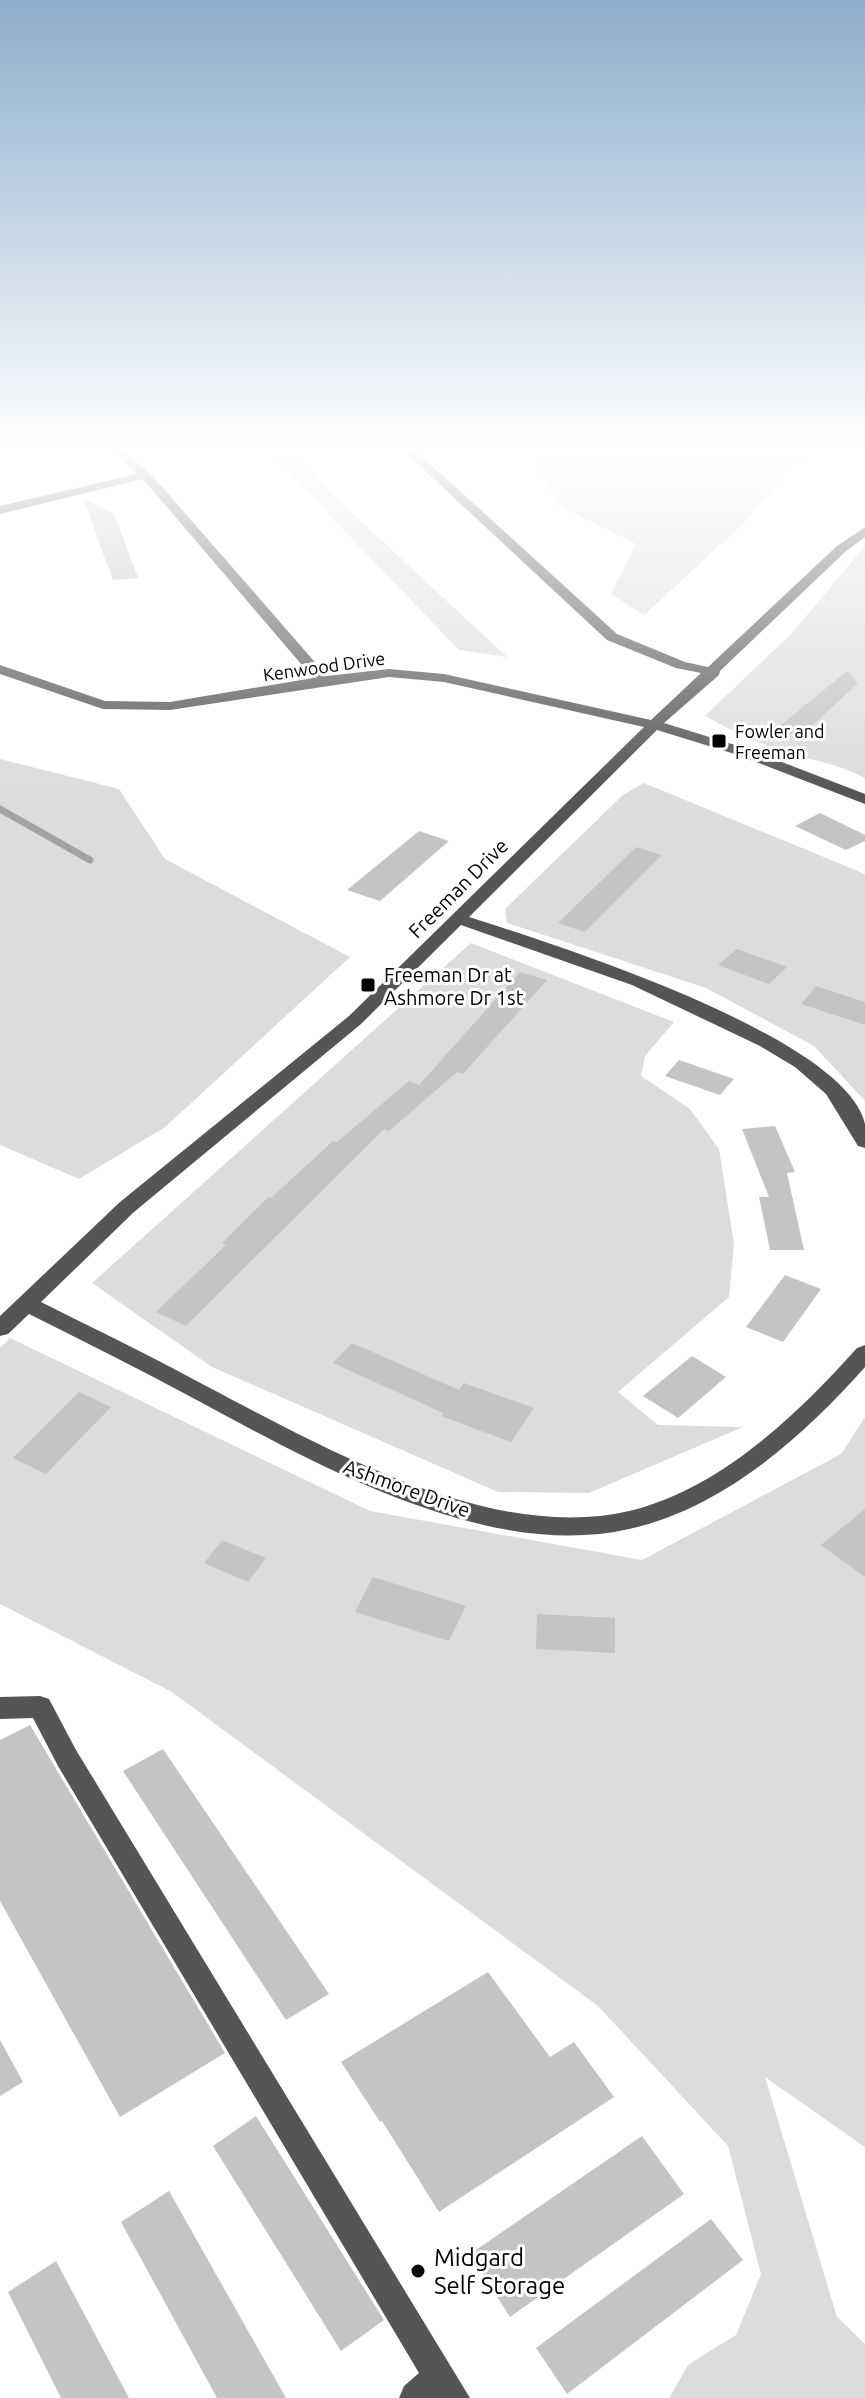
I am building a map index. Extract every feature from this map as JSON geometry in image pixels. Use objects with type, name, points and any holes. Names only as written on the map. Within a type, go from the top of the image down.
[{"type":"street","points":[[223,565],[323,681]]},
{"type":"street","points":[[533,565],[612,637],[681,665],[714,672]]},
{"type":"street","name":"Freeman Drive","points":[[0,1329],[139,1197],[355,1020],[654,725],[714,672],[825,565]]},
{"type":"street","name":"Kenwood Drive","points":[[0,669],[103,705],[170,706],[389,673],[444,678],[654,725],[743,752],[865,799]]},
{"type":"street","points":[[458,919],[641,981],[782,1050],[833,1090],[855,1121],[865,1142]]},
{"type":"street","name":"Ashmore Drive","points":[[25,1303],[366,1478],[454,1509],[522,1522],[562,1525],[635,1518],[687,1499],[763,1450],[835,1388],[865,1353]]},
{"type":"street","points":[[0,1708],[40,1707],[436,2391]]},
{"type":"shaded area","points":[[377,565],[408,565],[507,657],[459,650]]},
{"type":"shaded area","points":[[626,565],[698,565],[644,615],[611,594]]},
{"type":"shaded area","points":[[849,565],[865,565],[865,778],[765,745],[705,716],[792,633]]},
{"type":"shaded area","points":[[0,759],[119,789],[165,859],[350,957],[165,1127],[79,1179],[0,1145]]},
{"type":"shaded area","points":[[644,783],[865,874],[865,1101],[814,1046],[706,988],[507,923],[505,909],[623,795]]},
{"type":"shaded area","points":[[471,943],[674,1022],[645,1056],[641,1076],[690,1109],[719,1149],[734,1244],[729,1297],[618,1392],[658,1425],[743,1427],[589,1493],[498,1492],[212,1367],[92,1283]]},
{"type":"shaded area","points":[[10,1338],[370,1511],[642,1560],[841,1454],[865,1417],[865,2147],[765,2077],[837,2317],[865,2344],[865,2398],[669,2398],[688,2365],[736,2335],[761,2274],[728,2146],[598,2006],[172,1692],[0,1604],[0,1348]]},
{"type":"building","points":[[107,565],[133,565],[138,578],[113,580]]},
{"type":"building","points":[[847,671],[858,683],[800,737],[775,730]]},
{"type":"building","points":[[820,813],[865,835],[865,841],[846,850],[795,826]]},
{"type":"building","points":[[419,831],[449,841],[380,901],[347,890]]},
{"type":"building","points":[[636,847],[662,855],[585,932],[558,923]]},
{"type":"building","points":[[737,949],[787,967],[769,984],[718,965]]},
{"type":"building","points":[[520,972],[547,980],[463,1074],[457,1072],[389,1131],[384,1129],[186,1326],[156,1312],[226,1245],[222,1243],[268,1197],[271,1198],[333,1141],[337,1142],[409,1081],[419,1085]]},
{"type":"building","points":[[816,986],[865,1002],[865,1025],[801,1004]]},
{"type":"building","points":[[679,1060],[734,1079],[720,1095],[665,1076]]},
{"type":"building","points":[[775,1126],[795,1172],[787,1173],[804,1250],[770,1250],[759,1197],[769,1197],[742,1129]]},
{"type":"building","points":[[785,1275],[821,1289],[783,1342],[746,1327]]},
{"type":"building","points":[[352,1343],[459,1390],[464,1383],[534,1408],[511,1442],[441,1416],[443,1413],[333,1363]]},
{"type":"building","points":[[692,1356],[726,1377],[678,1418],[643,1396]]},
{"type":"building","points":[[79,1392],[111,1407],[46,1474],[13,1458]]},
{"type":"building","points":[[865,1509],[865,1577],[821,1545]]},
{"type":"building","points":[[222,1540],[266,1558],[248,1582],[204,1563]]},
{"type":"building","points":[[373,1577],[466,1606],[449,1641],[355,1612]]},
{"type":"building","points":[[537,1614],[615,1618],[615,1653],[536,1649]]},
{"type":"building","points":[[30,1725],[225,2053],[120,2117],[0,1901],[0,1740]]},
{"type":"building","points":[[163,1749],[329,1994],[286,2020],[123,1771]]},
{"type":"building","points":[[488,1972],[550,2057],[574,2042],[614,2097],[439,2212],[341,2062]]},
{"type":"building","points":[[0,2040],[23,2082],[0,2096]]},
{"type":"building","points":[[256,2116],[384,2320],[341,2351],[213,2146]]},
{"type":"building","points":[[642,2136],[684,2194],[510,2317],[470,2254]]},
{"type":"building","points":[[169,2191],[286,2398],[217,2398],[121,2222]]},
{"type":"building","points":[[711,2219],[743,2260],[567,2394],[536,2348]]},
{"type":"building","points":[[56,2261],[129,2398],[61,2398],[8,2292]]},
{"type":"waterway","points":[[0,809],[90,860]]},
{"type":"place","name":"Fowler and Freeman","points":[[719,741]]},
{"type":"place","name":"Freeman Dr at Ashmore Dr 1st","points":[[368,985]]},
{"type":"place","name":"Midgard Self Storage","points":[[418,2271]]}]
